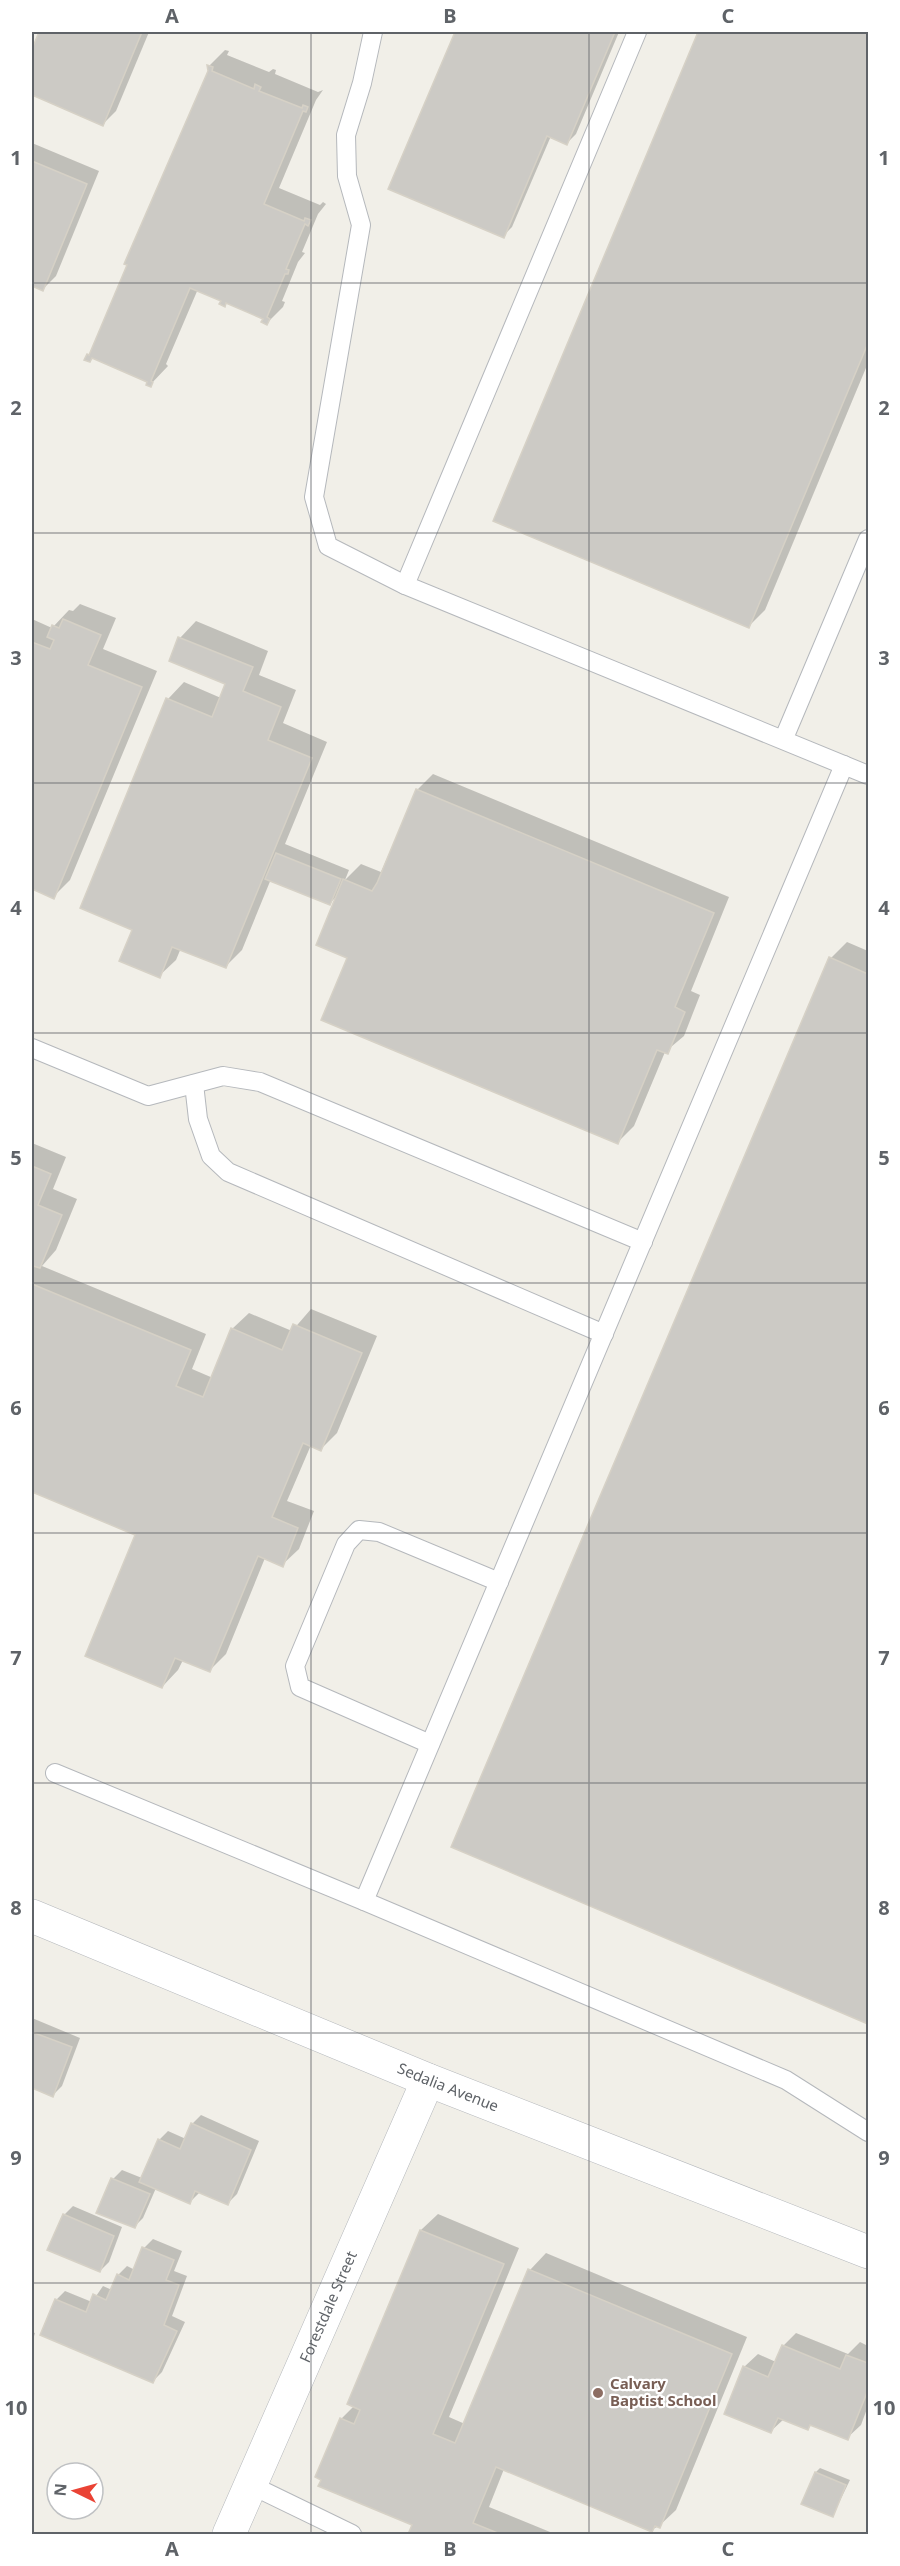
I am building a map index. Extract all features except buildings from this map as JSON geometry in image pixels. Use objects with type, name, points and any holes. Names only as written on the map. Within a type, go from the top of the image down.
[{"type":"street","name":"Sedalia Avenue","points":[[32,1916],[428,2080],[868,2252]]},
{"type":"street","name":"Forestdale Street","points":[[229,2535],[428,2080]]},
{"type":"lane","points":[[373,32],[362,83],[346,135],[347,176],[361,225],[314,496],[328,546],[405,585],[784,738],[868,776]]},
{"type":"lane","points":[[405,585],[637,32]]},
{"type":"lane","points":[[784,738],[868,538]]},
{"type":"lane","points":[[364,1901],[844,765]]},
{"type":"lane","points":[[32,1048],[148,1096],[223,1076],[260,1082],[643,1242]]},
{"type":"lane","points":[[194,1084],[198,1119],[211,1156],[228,1172],[604,1334]]},
{"type":"lane","points":[[430,1744],[300,1687],[295,1666],[346,1544],[359,1530],[379,1532],[499,1582]]},
{"type":"lane","points":[[55,1773],[786,2080],[868,2132]]},
{"type":"lane","points":[[251,2485],[316,2527],[352,2535]]},
{"type":"place","name":"Calvary Baptist School","points":[[598,2393]]}]
